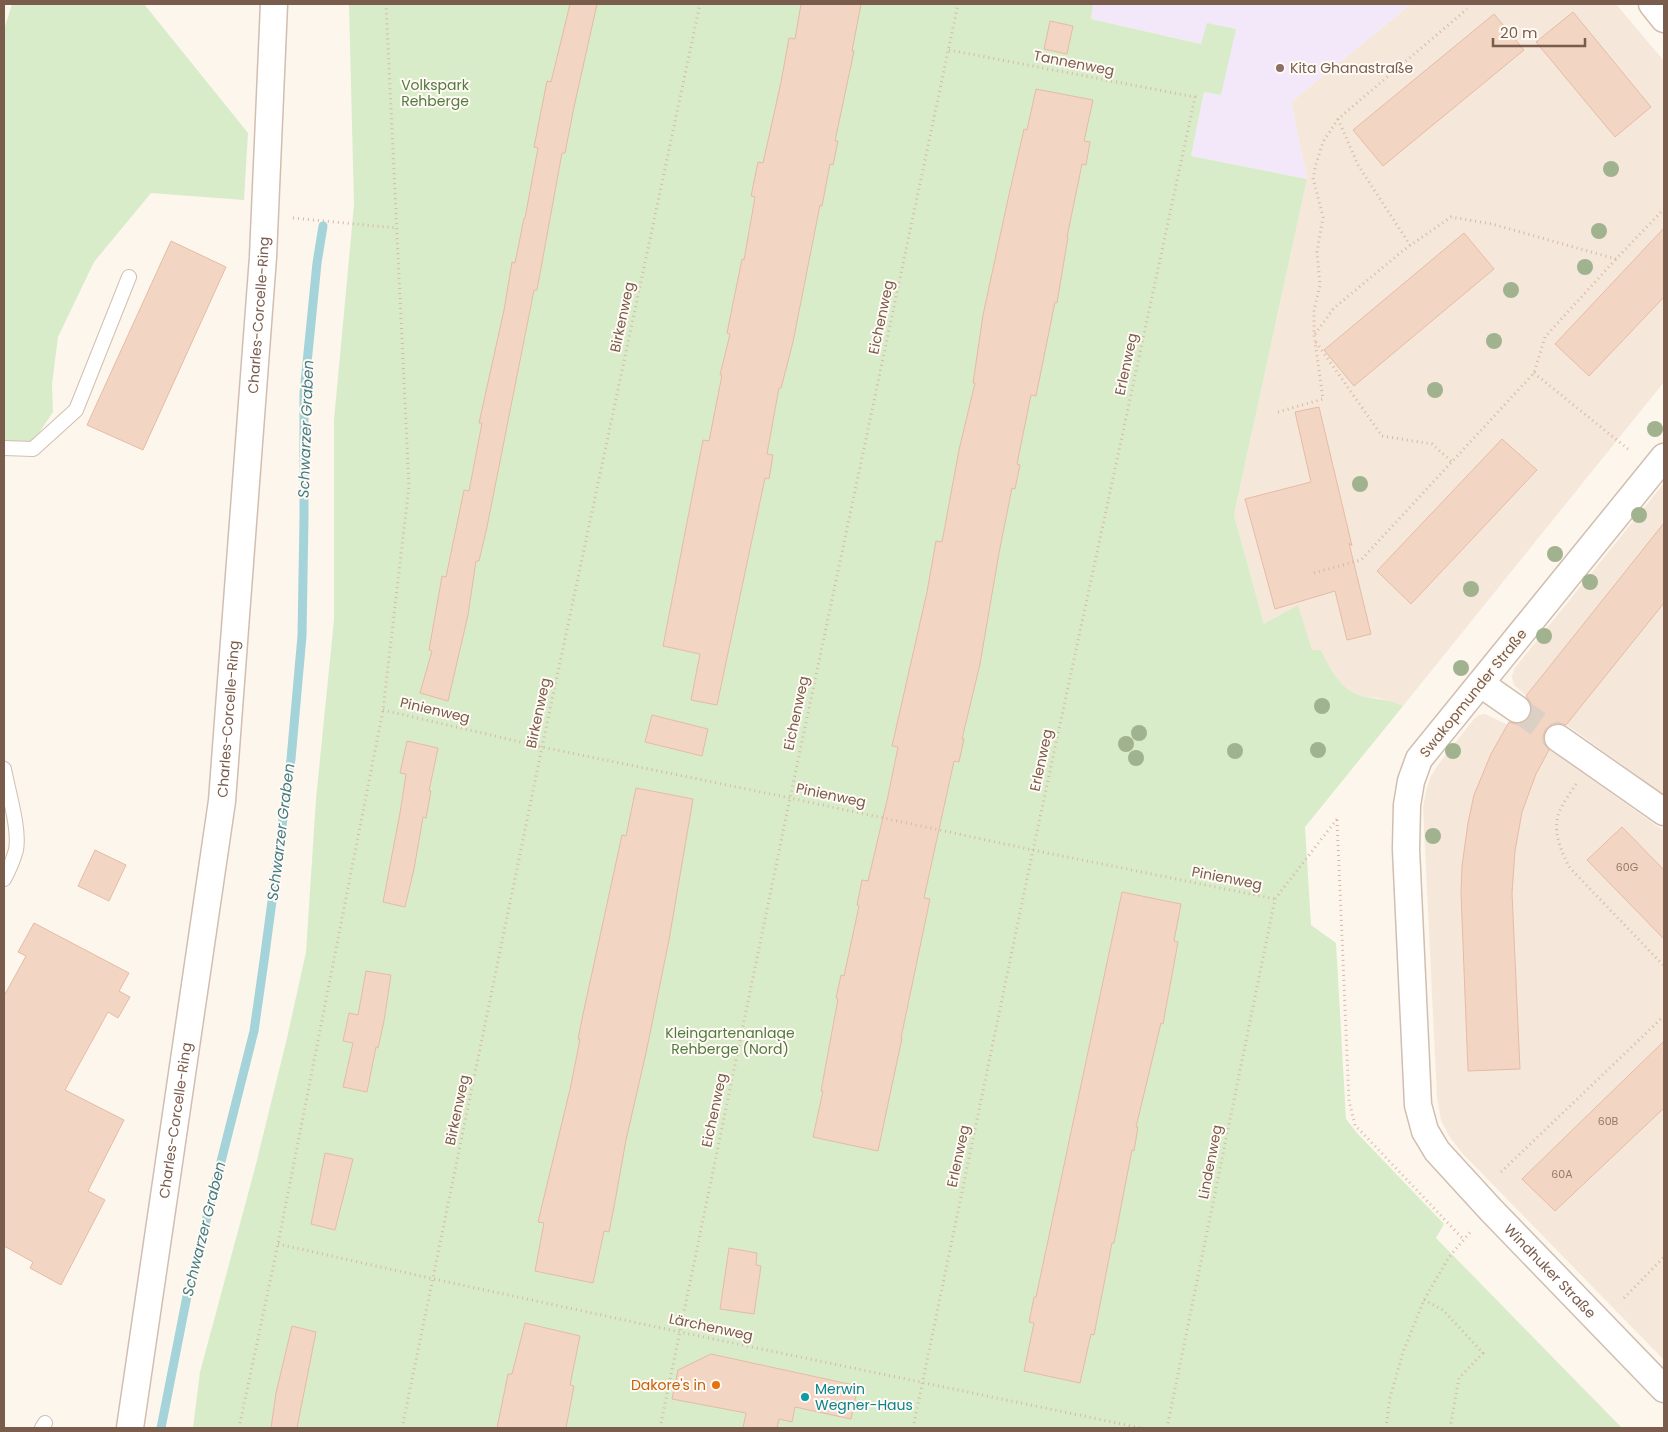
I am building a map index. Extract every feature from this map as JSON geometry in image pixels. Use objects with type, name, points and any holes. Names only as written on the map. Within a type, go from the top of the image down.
[{"type":"street","name":"Charles-Corcelle-Ring","points":[[130,1428],[222,801],[265,215],[274,4]]},
{"type":"street","points":[[1652,4],[1664,19]]},
{"type":"street","name":"Swakopmunder Straße","points":[[1437,1151],[1425,1131],[1418,1105],[1406,849],[1407,805],[1411,781],[1419,759],[1664,457]]},
{"type":"street","points":[[1481,684],[1517,709]]},
{"type":"street","points":[[1558,738],[1664,812]]},
{"type":"street","name":"Windhuker Straße","points":[[1437,1151],[1491,1210],[1664,1389]]},
{"type":"lane","points":[[4,448],[33,449],[76,410],[129,277]]},
{"type":"lane","points":[[4,769],[16,829],[16,849],[11,866],[4,879]]},
{"type":"path","points":[[239,1428],[278,1244],[383,710],[409,486],[386,4]]},
{"type":"path","name":"Birkenweg","points":[[402,1428],[542,747],[700,4]]},
{"type":"path","name":"Eichenweg","points":[[660,1428],[790,798],[958,4]]},
{"type":"path","points":[[1278,412],[1323,400],[1314,335],[1314,310],[1320,285],[1317,252],[1323,217],[1313,178],[1323,142],[1338,119],[1467,9]]},
{"type":"path","name":"Tannenweg","points":[[949,50],[1194,97]]},
{"type":"path","name":"Erlenweg","points":[[913,1428],[1033,850],[1194,97]]},
{"type":"path","points":[[1338,119],[1358,165],[1410,245]]},
{"type":"path","points":[[1314,573],[1361,560],[1534,373],[1545,337],[1664,209]]},
{"type":"path","points":[[265,215],[397,228]]},
{"type":"path","points":[[1314,335],[1334,308],[1410,245],[1451,217],[1492,224],[1616,259]]},
{"type":"path","points":[[1315,340],[1382,436],[1432,444],[1452,462]]},
{"type":"path","points":[[1534,373],[1628,449]]},
{"type":"path","name":"Pinienweg","points":[[383,710],[542,747],[1275,899]]},
{"type":"path","points":[[1591,761],[1560,810],[1557,829],[1559,849],[1570,868],[1664,966]]},
{"type":"path","points":[[1275,899],[1337,819],[1349,1101],[1355,1125],[1464,1240]]},
{"type":"path","name":"Lindenweg","points":[[1167,1428],[1275,899]]},
{"type":"path","points":[[1501,1172],[1664,1016]]},
{"type":"path","points":[[1386,1428],[1390,1398],[1404,1352],[1424,1300],[1448,1257],[1478,1224]]},
{"type":"path","name":"Lärchenweg","points":[[278,1244],[680,1332],[1141,1428]]},
{"type":"path","points":[[1624,1298],[1664,1257]]},
{"type":"path","points":[[1424,1300],[1442,1310],[1483,1353],[1459,1378],[1450,1428]]},
{"type":"shaded area","name":"Kita Ghanastraße","points":[[1093,4],[1411,4],[1291,102],[1307,179],[1191,156],[1204,92],[1221,95],[1202,44],[1091,19]]},
{"type":"shaded area","points":[[1411,4],[1616,4],[1664,61],[1664,382],[1403,706],[1379,698],[1365,697],[1353,693],[1340,683],[1329,668],[1321,650],[1312,650],[1264,624],[1234,515],[1307,179],[1291,102]]},
{"type":"shaded area","points":[[1664,483],[1664,795],[1524,694],[1514,685],[1512,677],[1514,669]]},
{"type":"shaded area","points":[[1485,714],[1553,752],[1664,831],[1664,1360],[1462,1153],[1449,1136],[1441,1120],[1437,1098],[1423,807],[1431,776],[1440,762],[1474,719],[1479,715]]},
{"type":"green space","points":[[12,4],[144,4],[248,133],[244,200],[151,193],[94,262],[58,337],[52,385],[53,412],[32,443],[4,443],[4,30]]},
{"type":"green space","name":"Kleingartenanlage Rehberge (Nord)","points":[[349,4],[1093,4],[1091,19],[1201,44],[1207,23],[1236,29],[1221,95],[1204,92],[1191,156],[1307,179],[1234,515],[1264,624],[1298,605],[1312,650],[1321,650],[1328,665],[1343,685],[1365,697],[1389,701],[1403,706],[1305,827],[1311,925],[1336,943],[1346,1119],[1357,1133],[1444,1224],[1436,1238],[1622,1428],[193,1428],[200,1372],[255,1168],[306,952],[316,799],[334,620],[334,420],[354,205]]},
{"type":"building","points":[[570,4],[597,4],[565,153],[562,153],[537,290],[534,290],[487,527],[479,561],[476,561],[468,615],[448,701],[420,693],[432,651],[429,650],[442,576],[446,577],[464,490],[469,491],[482,423],[479,423],[504,310],[512,262],[515,263],[525,218],[538,148],[534,147],[547,81],[551,82]]},
{"type":"building","points":[[801,4],[861,4],[852,51],[854,51],[835,141],[838,141],[833,165],[830,164],[822,206],[820,205],[793,342],[781,388],[779,388],[767,454],[773,455],[769,479],[765,478],[717,705],[691,700],[700,654],[663,646],[703,440],[709,441],[722,375],[720,375],[730,334],[727,333],[742,259],[744,260],[755,197],[751,196],[758,162],[763,163],[789,38],[795,39]]},
{"type":"building","points":[[1573,12],[1651,107],[1615,137],[1536,42]]},
{"type":"building","points":[[1494,14],[1524,50],[1383,166],[1353,130]]},
{"type":"building","points":[[1050,21],[1073,26],[1067,54],[1044,49]]},
{"type":"building","points":[[1036,89],[1093,100],[1084,141],[1090,142],[1086,165],[1082,164],[1067,237],[1057,303],[1055,302],[1036,396],[1031,395],[1017,464],[1020,465],[1015,489],[1012,488],[980,664],[962,739],[964,739],[959,762],[954,761],[924,898],[930,899],[878,1151],[813,1137],[823,1091],[821,1091],[838,999],[836,998],[841,975],[844,976],[859,906],[857,905],[862,880],[868,881],[888,796],[898,747],[892,746],[927,592],[936,541],[942,542],[959,450],[975,383],[973,383],[983,315],[1024,129],[1027,130]]},
{"type":"building","points":[[1664,228],[1664,297],[1589,376],[1555,344]]},
{"type":"building","points":[[1464,233],[1494,269],[1354,386],[1324,350]]},
{"type":"building","points":[[171,241],[226,267],[143,450],[87,425]]},
{"type":"building","points":[[1319,407],[1371,634],[1347,640],[1335,591],[1275,609],[1245,499],[1311,482],[1295,412]]},
{"type":"building","points":[[1502,439],[1537,470],[1411,604],[1377,571]]},
{"type":"building","points":[[1664,523],[1664,603],[1566,725],[1552,724],[1545,730],[1544,744],[1549,750],[1536,774],[1522,812],[1515,851],[1512,893],[1520,1069],[1468,1071],[1461,893],[1462,866],[1474,795],[1491,754],[1509,722],[1523,723],[1530,717],[1531,703],[1526,696]]},
{"type":"building","points":[[652,715],[708,729],[702,756],[645,742]]},
{"type":"building","points":[[407,741],[438,748],[429,791],[431,791],[426,818],[423,817],[405,907],[383,902],[406,774],[400,773]]},
{"type":"building","points":[[636,788],[693,799],[669,940],[646,1053],[626,1140],[609,1232],[604,1231],[593,1283],[535,1271],[544,1223],[538,1222],[571,1085],[583,1014],[622,835],[626,836]]},
{"type":"building","points":[[1622,827],[1664,870],[1664,939],[1587,860]]},
{"type":"building","points":[[95,850],[126,865],[109,901],[78,886]]},
{"type":"building","points":[[1122,892],[1181,904],[1174,941],[1178,942],[1163,1024],[1161,1023],[1136,1127],[1138,1127],[1134,1151],[1132,1150],[1094,1335],[1091,1334],[1080,1383],[1024,1371],[1034,1323],[1029,1322],[1034,1297],[1036,1297]]},
{"type":"building","points":[[34,923],[129,973],[119,991],[130,997],[118,1018],[108,1012],[65,1090],[124,1120],[88,1191],[105,1200],[61,1285],[30,1268],[33,1262],[4,1246],[4,996],[26,956],[18,952]]},
{"type":"building","points":[[366,971],[391,975],[384,1021],[378,1048],[376,1047],[367,1092],[343,1087],[353,1043],[343,1041],[349,1013],[358,1015]]},
{"type":"building","points":[[1664,1041],[1664,1108],[1555,1211],[1522,1179]]},
{"type":"building","points":[[325,1153],[353,1159],[335,1230],[311,1224]]},
{"type":"building","points":[[729,1248],[757,1253],[756,1265],[761,1266],[754,1314],[720,1309]]},
{"type":"building","points":[[525,1323],[580,1336],[570,1385],[574,1386],[566,1428],[497,1428],[508,1374],[512,1374]]},
{"type":"building","points":[[292,1326],[316,1332],[297,1428],[271,1428],[276,1393]]},
{"type":"building","points":[[711,1354],[858,1386],[851,1419],[795,1407],[792,1422],[779,1419],[777,1428],[743,1428],[746,1413],[672,1399],[678,1370]]},
{"type":"waterway","name":"Schwarzer Graben","points":[[161,1428],[187,1296],[254,1031],[264,961],[291,759],[302,636],[304,393],[317,263],[323,226]]},
{"type":"tunnel","points":[[1517,709],[1558,738]]},
{"type":"place","name":"Kita Ghanastraße","points":[[1280,68]]},
{"type":"place","name":"Dakore's in","points":[[716,1385]]},
{"type":"place","name":"Merwin Wegner-Haus","points":[[805,1397]]},
{"type":"park label","name":"Volkspark Rehberge","points":[[435,94]]}]
